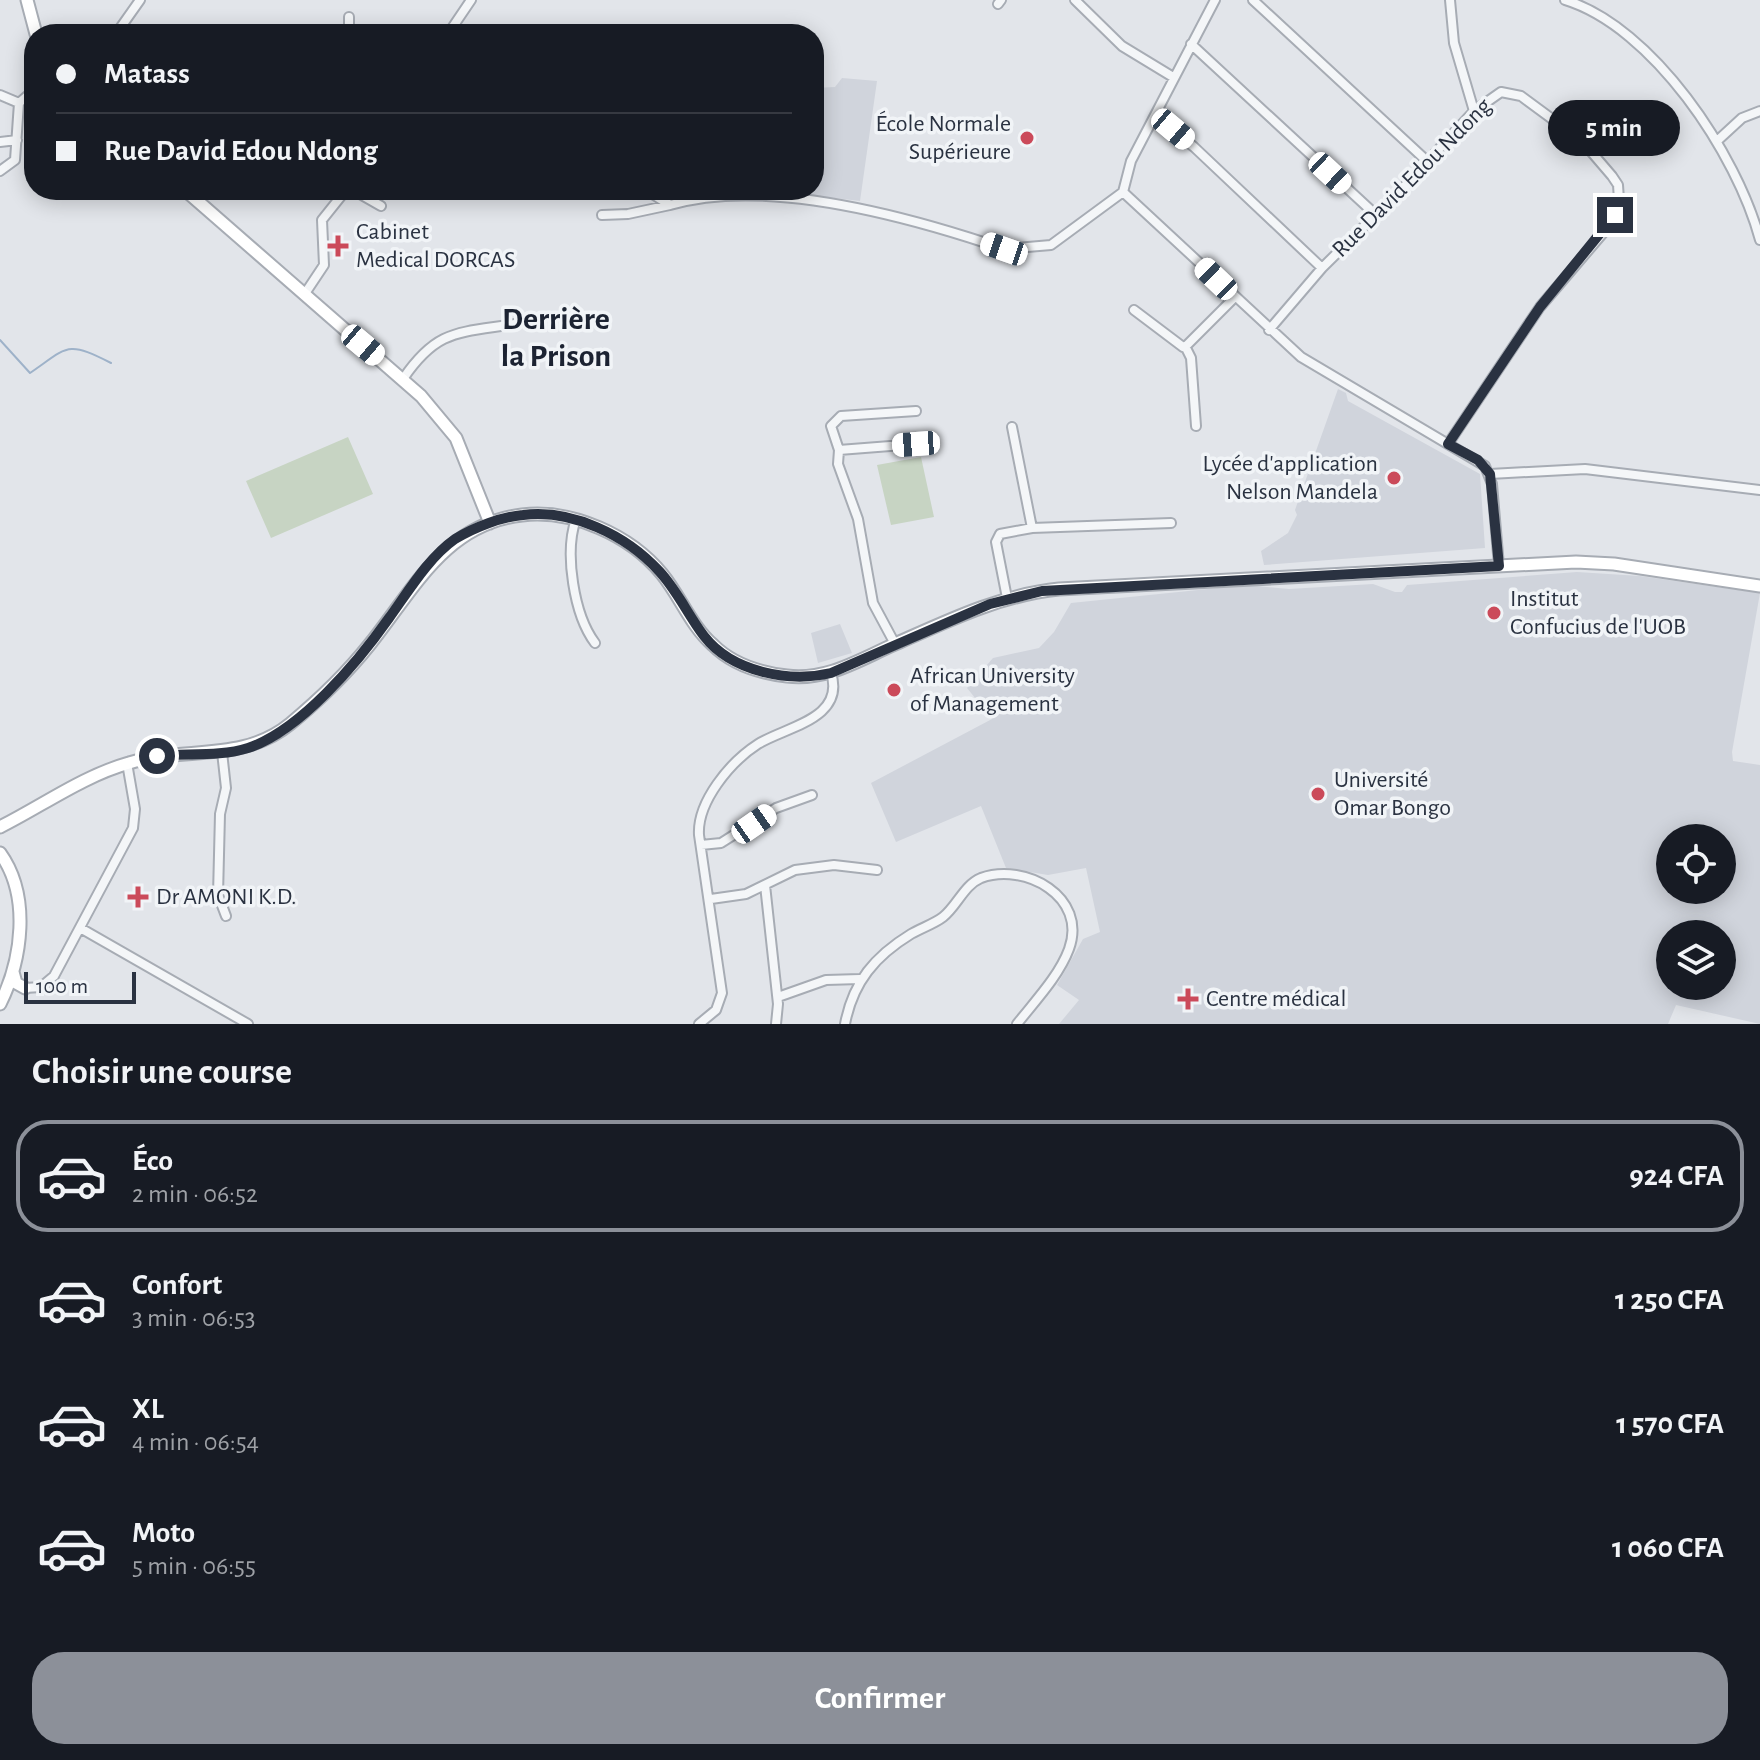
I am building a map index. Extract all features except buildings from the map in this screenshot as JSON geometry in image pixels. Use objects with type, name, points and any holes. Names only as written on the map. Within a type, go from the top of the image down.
[{"type":"main road","points":[[27,0],[33,24]]},
{"type":"main road","points":[[196,200],[403,379],[456,438],[490,523]]},
{"type":"main road","points":[[0,827],[127,763],[157,756],[248,748],[292,722],[369,646],[438,555],[456,539],[490,523],[527,514],[576,519],[620,541],[654,566],[705,638],[728,657],[786,676],[831,673],[1007,598],[1089,586],[1600,563],[1760,586]]},
{"type":"main road","points":[[0,853],[13,878],[20,908],[13,971],[3,999]]},
{"type":"main road","points":[[13,971],[16,983],[25,988]]},
{"type":"main road","points":[[3,999],[25,988]]},
{"type":"street","points":[[123,24],[140,0]]},
{"type":"street","points":[[455,24],[471,0]]},
{"type":"street","points":[[1075,0],[1122,46],[1173,77]]},
{"type":"street","points":[[810,200],[901,217],[1004,249],[1051,245],[1123,192],[1126,174],[1215,0]]},
{"type":"street","points":[[1253,0],[1428,162]]},
{"type":"street","points":[[1450,0],[1454,43],[1474,111]]},
{"type":"street","points":[[1565,0],[1626,32],[1693,106],[1717,141],[1741,189],[1760,240]]},
{"type":"street","points":[[349,17],[349,24]]},
{"type":"street","points":[[1191,44],[1376,215]]},
{"type":"street","name":"Rue David Edou Ndong","points":[[1269,330],[1322,268],[1428,162],[1474,111],[1501,92],[1521,96],[1590,149],[1618,185],[1619,200],[1609,226],[1540,307],[1448,444]]},
{"type":"street","points":[[0,95],[19,103]]},
{"type":"street","points":[[0,171],[15,160],[19,103],[24,99]]},
{"type":"street","points":[[1717,141],[1742,118],[1760,111]]},
{"type":"street","points":[[1155,116],[1194,147],[1322,268]]},
{"type":"street","points":[[0,142],[17,140]]},
{"type":"street","points":[[1123,192],[1269,330],[1322,371],[1478,460],[1490,474],[1499,566]]},
{"type":"street","points":[[304,295],[324,265],[322,220],[338,200]]},
{"type":"street","points":[[370,200],[381,206]]},
{"type":"street","points":[[662,200],[670,205]]},
{"type":"street","points":[[602,215],[628,214],[693,200]]},
{"type":"street","points":[[1186,348],[1235,297]]},
{"type":"street","points":[[1134,310],[1186,348],[1191,358],[1196,426]]},
{"type":"street","points":[[403,379],[433,343],[461,333],[515,324]]},
{"type":"street","points":[[895,644],[873,603],[858,519],[838,464],[839,450],[831,426],[836,418],[916,411]]},
{"type":"street","points":[[1012,427],[1032,528]]},
{"type":"street","points":[[839,450],[916,444]]},
{"type":"street","points":[[1490,474],[1585,469],[1760,490]]},
{"type":"street","points":[[576,519],[571,550],[574,586],[587,629],[595,643]]},
{"type":"street","points":[[1007,598],[996,542],[1000,534],[1008,530],[1171,523]]},
{"type":"street","points":[[699,1024],[716,1010],[722,993],[698,823],[709,796],[755,746],[818,716],[832,692],[831,673]]},
{"type":"street","points":[[222,752],[226,788],[220,814],[218,895],[226,916]]},
{"type":"street","points":[[25,988],[48,984],[82,929],[133,828],[135,809],[127,763]]},
{"type":"street","points":[[701,845],[721,843],[776,808],[812,795]]},
{"type":"street","points":[[711,899],[738,896],[785,873],[806,868],[846,865],[877,870]]},
{"type":"street","points":[[845,1024],[860,979],[888,950],[945,916],[978,879],[1001,875],[1036,879],[1055,891],[1064,901],[1072,939],[1059,969],[1017,1024]]},
{"type":"street","points":[[765,885],[778,997],[776,1024]]},
{"type":"street","points":[[82,929],[248,1024]]},
{"type":"street","points":[[778,997],[826,980],[860,979]]},
{"type":"shaded area","points":[[842,78],[877,81],[860,201],[824,197],[824,88],[835,87]]},
{"type":"shaded area","name":"Lycée d'application Nelson Mandela","points":[[1338,389],[1346,393],[1348,401],[1480,474],[1485,548],[1264,565],[1261,551],[1288,533],[1297,515],[1295,510]]},
{"type":"shaded area","name":"Université Omar Bongo","points":[[1577,572],[1640,576],[1760,593],[1732,752],[1733,761],[1760,765],[1760,1024],[1676,1005],[1668,1024],[1059,1024],[1079,1000],[1057,985],[1083,939],[1100,932],[1086,868],[1048,875],[1006,868],[981,806],[896,842],[871,783],[992,719],[967,688],[993,658],[1039,648],[1054,632],[1071,603],[1247,585],[1289,589],[1373,584],[1402,592],[1407,585]]},
{"type":"shaded area","points":[[840,624],[852,653],[818,663],[811,633]]},
{"type":"green space","points":[[348,437],[373,494],[271,538],[246,481]]},
{"type":"green space","points":[[921,457],[934,517],[891,525],[877,465]]},
{"type":"waterway","points":[[0,340],[30,373],[60,352],[76,349],[111,363]]},
{"type":"place","name":"École Normale Supérieure","points":[[1027,138]]},
{"type":"place","name":"Cabinet Medical DORCAS","points":[[338,246]]},
{"type":"place","name":"Lycée d'application Nelson Mandela","points":[[1394,478]]},
{"type":"place","name":"Institut Confucius de l'UOB","points":[[1494,613]]},
{"type":"place","name":"African University of Management","points":[[894,690]]},
{"type":"place","name":"Université Omar Bongo","points":[[1318,794]]},
{"type":"place","name":"Dr AMONI K.D.","points":[[138,897]]},
{"type":"place","name":"Centre médical","points":[[1188,999]]},
{"type":"district","name":"Derrière la Prison","points":[[556,338]]},
{"type":"route","points":[[157,756],[239,750],[281,731],[320,697],[369,646],[428,566],[447,546],[478,527],[527,514],[562,515],[587,523],[632,548],[661,573],[713,646],[750,667],[803,677],[831,673],[990,604],[1042,591],[1089,586],[1499,566],[1490,474],[1478,460],[1448,444],[1540,307],[1615,215]]}]
